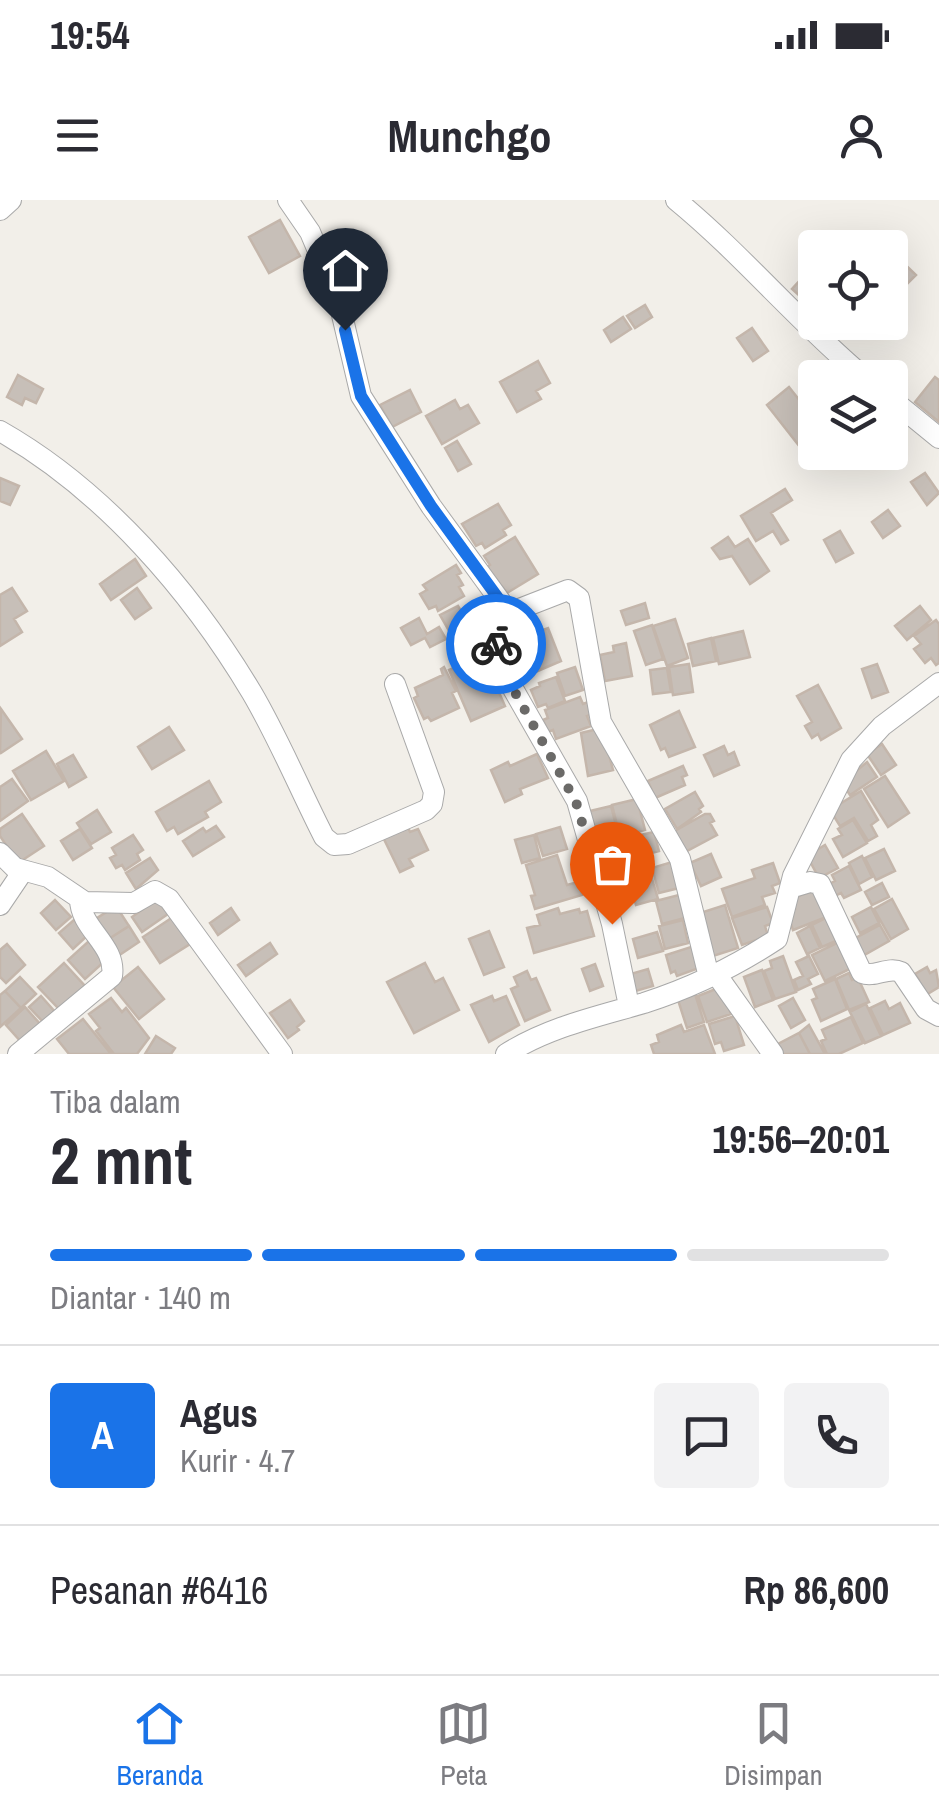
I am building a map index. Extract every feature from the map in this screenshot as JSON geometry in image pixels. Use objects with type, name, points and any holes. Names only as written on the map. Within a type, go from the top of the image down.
[{"type":"street","points":[[0,210],[11,200]]},
{"type":"street","points":[[288,200],[310,232],[338,298],[361,396],[431,506],[509,613]]},
{"type":"street","points":[[676,200],[718,235],[843,360]]},
{"type":"street","points":[[908,413],[939,438]]},
{"type":"street","points":[[0,432],[69,475],[182,588],[252,694],[324,837],[334,845],[348,844],[432,804],[434,792],[395,684]]},
{"type":"street","points":[[629,1006],[612,924],[576,802],[512,687],[496,649],[497,632],[509,613],[568,590],[579,598],[601,722],[680,859],[712,976],[773,1054]]},
{"type":"street","points":[[506,1054],[537,1034],[712,976],[777,939],[790,888],[810,837],[851,760],[882,726],[939,683]]},
{"type":"street","points":[[0,853],[15,868],[48,877],[80,899],[134,904],[156,891],[169,899],[282,1054]]},
{"type":"street","points":[[0,905],[23,870]]},
{"type":"street","points":[[790,888],[810,882],[820,884],[862,973],[868,976],[902,972],[926,1009],[939,1016]]},
{"type":"street","points":[[18,1054],[112,976],[112,958],[82,916],[80,899]]},
{"type":"street","points":[[537,1034],[550,1054]]},
{"type":"building","points":[[280,220],[300,256],[269,273],[249,237]]},
{"type":"building","points":[[908,267],[916,275],[908,283]]},
{"type":"building","points":[[645,305],[652,317],[635,328],[627,316]]},
{"type":"building","points":[[623,317],[631,329],[611,342],[604,330]]},
{"type":"building","points":[[752,328],[768,351],[753,361],[737,338]]},
{"type":"building","points":[[538,361],[550,383],[536,391],[541,399],[517,412],[500,382]]},
{"type":"building","points":[[18,375],[43,389],[36,403],[25,398],[22,405],[7,397]]},
{"type":"building","points":[[935,377],[939,380],[939,422],[915,402]]},
{"type":"building","points":[[789,387],[798,398],[798,444],[767,405]]},
{"type":"building","points":[[410,390],[421,412],[392,427],[380,405]]},
{"type":"building","points":[[455,400],[460,409],[468,405],[479,423],[442,444],[426,416]]},
{"type":"building","points":[[457,441],[471,464],[458,471],[445,448]]},
{"type":"building","points":[[925,473],[939,493],[927,505],[911,482]]},
{"type":"building","points":[[0,478],[19,486],[10,505],[0,501]]},
{"type":"building","points":[[785,489],[792,500],[771,513],[788,540],[781,544],[773,531],[756,541],[741,516]]},
{"type":"building","points":[[498,504],[511,525],[503,530],[506,535],[485,548],[482,543],[476,546],[462,524]]},
{"type":"building","points":[[888,510],[900,526],[883,538],[872,522]]},
{"type":"building","points":[[840,531],[853,553],[836,562],[824,540]]},
{"type":"building","points":[[515,537],[538,574],[507,593],[487,567],[490,565],[484,556]]},
{"type":"building","points":[[728,537],[735,547],[748,539],[769,571],[750,584],[732,556],[720,559],[712,548]]},
{"type":"building","points":[[135,559],[146,576],[111,600],[100,584]]},
{"type":"building","points":[[456,565],[464,596],[438,611],[436,606],[429,609],[420,594],[427,590],[423,585]]},
{"type":"building","points":[[12,588],[27,611],[14,619],[22,632],[0,646],[0,595]]},
{"type":"building","points":[[137,588],[151,608],[135,619],[121,600]]},
{"type":"building","points":[[645,603],[649,618],[626,625],[621,611]]},
{"type":"building","points":[[458,606],[470,626],[452,636],[440,615]]},
{"type":"building","points":[[920,606],[931,620],[907,640],[895,626]]},
{"type":"building","points":[[419,618],[427,634],[439,627],[446,639],[430,647],[425,638],[411,645],[401,628]]},
{"type":"building","points":[[675,619],[688,658],[667,666],[653,626]]},
{"type":"building","points":[[936,620],[936,665],[931,658],[925,663],[914,649],[921,644],[914,636]]},
{"type":"building","points":[[652,625],[663,659],[646,665],[634,631]]},
{"type":"building","points":[[548,628],[561,661],[540,670],[527,636]]},
{"type":"building","points":[[743,631],[750,657],[719,664],[713,638]]},
{"type":"building","points":[[524,636],[538,671],[523,676],[520,667],[515,669],[509,653],[513,651],[510,642]]},
{"type":"building","points":[[711,638],[716,661],[693,666],[688,644]]},
{"type":"building","points":[[626,643],[632,676],[605,681],[600,655],[614,652],[613,646]]},
{"type":"building","points":[[483,656],[505,706],[471,721],[449,670]]},
{"type":"building","points":[[689,664],[693,692],[673,695],[669,667]]},
{"type":"building","points":[[877,664],[888,692],[872,698],[862,669]]},
{"type":"building","points":[[444,667],[456,691],[452,693],[459,708],[431,721],[428,717],[424,719],[414,698],[418,696],[415,688],[443,675]]},
{"type":"building","points":[[575,667],[583,690],[565,696],[557,673]]},
{"type":"building","points":[[667,668],[671,692],[653,694],[650,670]]},
{"type":"building","points":[[556,677],[565,701],[548,708],[546,704],[538,707],[531,690]]},
{"type":"building","points":[[818,685],[841,728],[821,740],[818,734],[812,738],[805,726],[812,722],[797,696]]},
{"type":"building","points":[[580,697],[583,704],[588,702],[593,714],[587,716],[591,726],[556,739],[543,720],[548,718],[545,710]]},
{"type":"building","points":[[1,709],[22,739],[1,753],[0,751]]},
{"type":"building","points":[[679,711],[695,747],[669,757],[665,748],[661,750],[650,725]]},
{"type":"building","points":[[169,727],[184,750],[152,769],[138,747]]},
{"type":"building","points":[[602,728],[613,770],[588,776],[581,733]]},
{"type":"building","points":[[882,744],[896,765],[881,775],[867,754]]},
{"type":"building","points":[[724,746],[728,755],[734,752],[739,765],[714,776],[704,755]]},
{"type":"building","points":[[46,751],[64,781],[31,800],[13,771]]},
{"type":"building","points":[[537,754],[548,778],[520,789],[522,794],[505,802],[491,770]]},
{"type":"building","points":[[73,755],[86,777],[69,787],[57,764]]},
{"type":"building","points":[[867,762],[877,777],[850,795],[842,783]]},
{"type":"building","points":[[683,766],[687,775],[682,777],[685,785],[655,798],[648,781]]},
{"type":"building","points":[[885,776],[909,813],[888,827],[864,789]]},
{"type":"building","points":[[12,779],[28,801],[0,821],[0,787]]},
{"type":"building","points":[[209,781],[221,802],[205,812],[208,817],[178,834],[174,827],[167,831],[156,812]]},
{"type":"building","points":[[861,791],[878,820],[871,825],[877,836],[868,841],[854,818],[840,826],[830,810]]},
{"type":"building","points":[[695,792],[703,806],[701,812],[677,829],[665,809]]},
{"type":"building","points":[[637,799],[645,830],[620,837],[612,805]]},
{"type":"building","points":[[611,806],[619,837],[594,843],[586,812]]},
{"type":"building","points":[[97,810],[111,832],[91,844],[77,823]]},
{"type":"building","points":[[22,814],[44,846],[18,863],[0,836],[0,829]]},
{"type":"building","points":[[710,814],[714,821],[710,823],[717,835],[685,852],[673,832]]},
{"type":"building","points":[[853,820],[867,843],[843,857],[833,839],[842,835],[838,829]]},
{"type":"building","points":[[406,823],[410,832],[418,829],[428,850],[409,859],[413,866],[400,872],[382,835]]},
{"type":"building","points":[[216,826],[224,837],[193,856],[183,841],[203,828],[206,832]]},
{"type":"building","points":[[560,827],[567,849],[543,856],[536,834]]},
{"type":"building","points":[[80,829],[92,848],[73,860],[61,841]]},
{"type":"building","points":[[654,832],[659,851],[651,853],[653,861],[646,863],[647,867],[635,870],[627,838]]},
{"type":"building","points":[[133,835],[143,850],[137,854],[140,860],[125,870],[122,865],[116,868],[110,858],[116,855],[112,848]]},
{"type":"building","points":[[534,835],[540,858],[522,863],[515,840]]},
{"type":"building","points":[[624,840],[629,860],[622,862],[625,871],[603,877],[595,848]]},
{"type":"building","points":[[825,845],[838,868],[819,878],[807,856]]},
{"type":"building","points":[[884,849],[895,871],[876,880],[865,858]]},
{"type":"building","points":[[711,854],[721,877],[701,886],[690,863]]},
{"type":"building","points":[[557,855],[567,885],[578,882],[582,895],[535,909],[526,865]]},
{"type":"building","points":[[862,856],[872,877],[859,884],[849,863]]},
{"type":"building","points":[[150,858],[158,870],[136,889],[126,873]]},
{"type":"building","points":[[672,862],[679,888],[659,893],[652,868]]},
{"type":"building","points":[[773,863],[780,883],[772,886],[775,893],[762,897],[765,905],[732,917],[722,889],[755,878],[752,870]]},
{"type":"building","points":[[849,866],[861,890],[844,898],[841,893],[831,898],[825,886],[835,881],[832,875]]},
{"type":"building","points":[[651,875],[658,899],[636,905],[629,881]]},
{"type":"building","points":[[882,883],[889,897],[872,905],[865,892]]},
{"type":"building","points":[[817,889],[829,916],[793,930],[787,913],[795,909],[791,899]]},
{"type":"building","points":[[679,895],[685,918],[662,924],[656,901]]},
{"type":"building","points":[[157,899],[168,914],[142,932],[132,917]]},
{"type":"building","points":[[892,899],[908,929],[891,939],[874,909]]},
{"type":"building","points":[[55,900],[71,917],[56,930],[41,913]]},
{"type":"building","points":[[725,905],[738,948],[710,957],[697,914]]},
{"type":"building","points":[[116,906],[129,926],[107,940],[94,920]]},
{"type":"building","points":[[767,907],[773,923],[765,926],[768,936],[742,945],[732,918]]},
{"type":"building","points":[[871,907],[879,923],[860,933],[852,917]]},
{"type":"building","points":[[231,908],[239,920],[218,935],[210,923]]},
{"type":"building","points":[[558,908],[560,914],[587,911],[594,936],[534,953],[527,928],[540,925],[537,915]]},
{"type":"building","points":[[173,917],[190,944],[160,963],[143,937]]},
{"type":"building","points":[[828,917],[838,940],[822,947],[812,925]]},
{"type":"building","points":[[74,920],[88,935],[73,949],[59,933]]},
{"type":"building","points":[[683,920],[688,943],[665,949],[659,926]]},
{"type":"building","points":[[880,925],[889,941],[859,958],[850,941]]},
{"type":"building","points":[[129,926],[139,942],[118,956],[107,940]]},
{"type":"building","points":[[810,926],[820,948],[807,954],[797,933]]},
{"type":"building","points":[[489,931],[504,967],[484,975],[469,939]]},
{"type":"building","points":[[657,932],[663,951],[638,958],[633,939]]},
{"type":"building","points":[[843,940],[856,966],[825,981],[812,955]]},
{"type":"building","points":[[89,941],[106,960],[85,979],[68,960]]},
{"type":"building","points":[[270,943],[277,954],[246,976],[238,965]]},
{"type":"building","points":[[7,944],[25,965],[6,983],[0,977],[0,950]]},
{"type":"building","points":[[694,946],[699,968],[677,976],[675,971],[671,973],[666,955]]},
{"type":"building","points":[[783,956],[796,992],[775,999],[764,971],[772,968],[770,961]]},
{"type":"building","points":[[809,956],[818,974],[808,979],[811,984],[798,990],[794,980],[803,976],[796,962]]},
{"type":"building","points":[[64,963],[85,986],[59,1009],[38,987]]},
{"type":"building","points":[[425,963],[435,982],[443,978],[459,1010],[414,1033],[387,982]]},
{"type":"building","points":[[595,964],[603,986],[590,991],[582,969]]},
{"type":"building","points":[[138,967],[164,999],[139,1019],[113,987]]},
{"type":"building","points":[[927,967],[930,973],[936,970],[939,987],[921,998],[913,984],[919,980],[915,974]]},
{"type":"building","points":[[648,969],[653,986],[632,992],[627,975]]},
{"type":"building","points":[[762,970],[773,1000],[755,1007],[744,977]]},
{"type":"building","points":[[527,971],[531,980],[536,978],[550,1010],[525,1021],[511,989],[518,986],[514,977]]},
{"type":"building","points":[[849,973],[852,980],[858,978],[869,1002],[849,1010],[836,979]]},
{"type":"building","points":[[20,977],[36,994],[21,1008],[5,991]]},
{"type":"building","points":[[835,979],[847,1009],[821,1021],[812,1000],[817,998],[813,989]]},
{"type":"building","points":[[721,987],[731,1014],[707,1022],[698,996]]},
{"type":"building","points":[[5,991],[21,1008],[0,1027],[0,995]]},
{"type":"building","points":[[695,994],[704,1022],[687,1028],[678,1000]]},
{"type":"building","points":[[41,996],[56,1013],[45,1024],[29,1007]]},
{"type":"building","points":[[492,996],[494,1001],[506,996],[519,1025],[489,1042],[471,1005]]},
{"type":"building","points":[[111,998],[122,1012],[126,1008],[149,1038],[137,1054],[114,1054],[96,1031],[100,1028],[89,1014]]},
{"type":"building","points":[[793,998],[805,1020],[791,1028],[779,1006]]},
{"type":"building","points":[[290,1000],[304,1021],[288,1038],[270,1013]]},
{"type":"building","points":[[885,1001],[889,1009],[900,1003],[910,1023],[883,1035],[870,1008]]},
{"type":"building","points":[[866,1004],[881,1036],[865,1043],[850,1012]]},
{"type":"building","points":[[25,1007],[41,1025],[22,1043],[6,1025]]},
{"type":"building","points":[[735,1016],[744,1045],[724,1051],[721,1042],[715,1044],[709,1024]]},
{"type":"building","points":[[851,1017],[863,1043],[839,1054],[827,1054],[821,1041],[826,1039],[822,1030]]},
{"type":"building","points":[[83,1019],[111,1054],[69,1054],[57,1039]]},
{"type":"building","points":[[681,1025],[684,1032],[704,1025],[715,1054],[654,1054],[651,1045],[659,1042],[657,1035]]},
{"type":"building","points":[[809,1025],[825,1054],[810,1054],[799,1033]]},
{"type":"building","points":[[799,1033],[810,1054],[781,1054],[776,1045]]},
{"type":"building","points":[[156,1036],[175,1048],[171,1054],[145,1054]]},
{"type":"way so far","points":[[496,644],[512,687],[576,802],[612,924]]},
{"type":"route","points":[[345,330],[361,396],[431,506],[509,613],[497,632],[496,644]]}]
